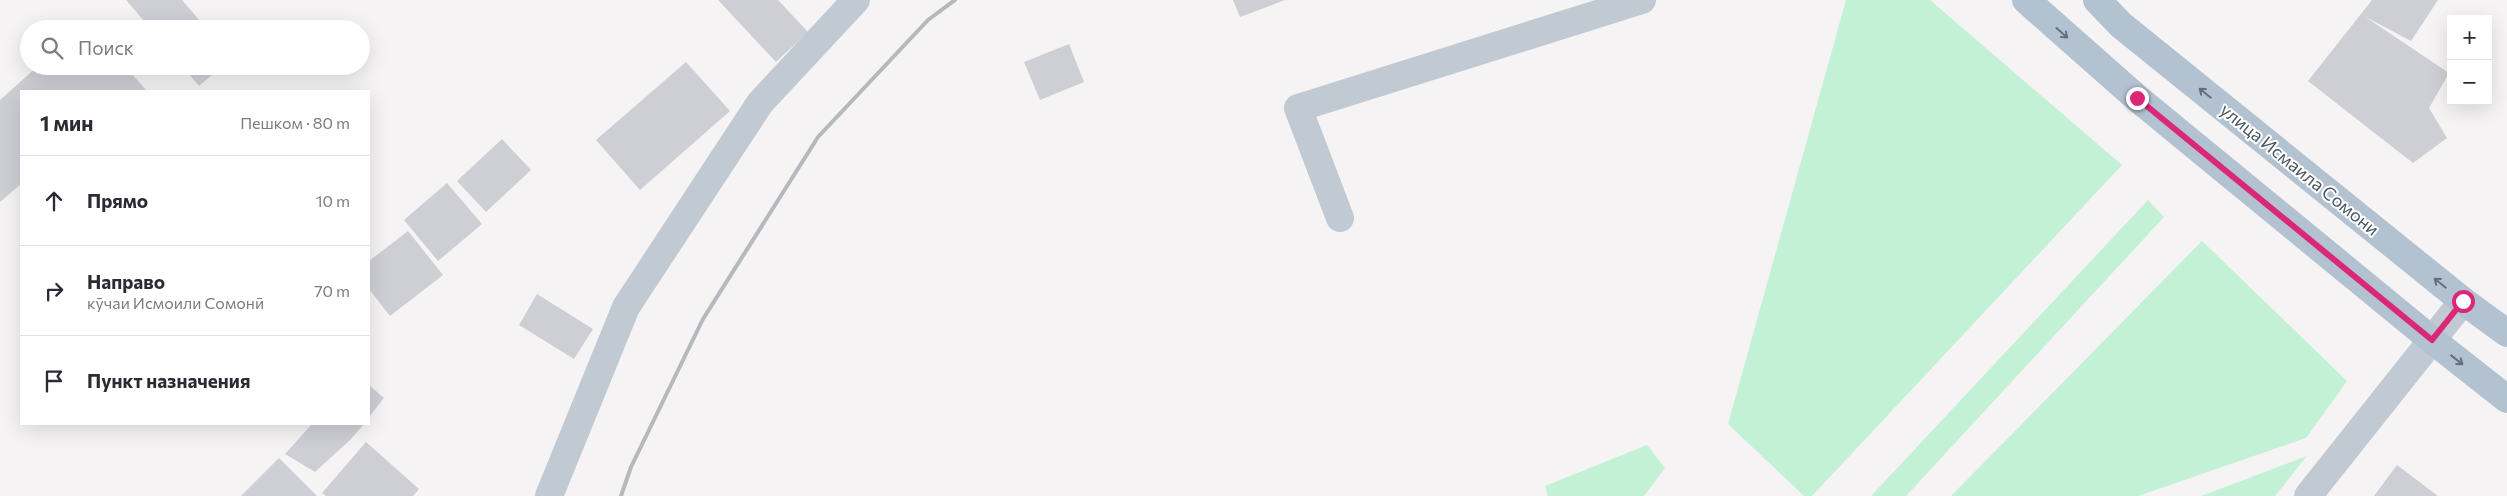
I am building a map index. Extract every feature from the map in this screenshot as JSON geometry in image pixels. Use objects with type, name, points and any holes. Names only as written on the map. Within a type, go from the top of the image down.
[{"type":"main road","points":[[2026,0],[2137,98],[2432,340],[2507,399]]},
{"type":"main road","name":"улица Исмаила Сомони","points":[[2097,0],[2122,25],[2463,301],[2507,333]]},
{"type":"street","points":[[549,496],[626,307],[760,103],[856,0]]},
{"type":"street","points":[[1340,218],[1298,108],[1642,0]]},
{"type":"street","points":[[2308,496],[2463,301]]},
{"type":"green space","points":[[1846,0],[1930,0],[2122,165],[1812,496],[1804,496],[1728,424]]},
{"type":"green space","points":[[2148,200],[2164,217],[1906,496],[1871,496]]},
{"type":"green space","points":[[2202,241],[2347,381],[2306,438],[2138,496],[1951,496]]},
{"type":"green space","points":[[1647,445],[1665,468],[1644,496],[1548,496],[1545,486]]},
{"type":"green space","points":[[2307,456],[2275,496],[2201,496]]},
{"type":"building","points":[[126,0],[182,0],[199,20],[143,20]]},
{"type":"building","points":[[718,0],[778,0],[808,32],[776,62]]},
{"type":"building","points":[[1233,0],[1285,0],[1240,17]]},
{"type":"building","points":[[2372,0],[2438,0],[2411,41],[2364,16],[2447,72],[2447,76],[2429,108],[2447,138],[2413,163],[2308,81]]},
{"type":"building","points":[[1069,44],[1084,82],[1040,100],[1024,62]]},
{"type":"building","points":[[686,62],[730,111],[640,190],[596,140]]},
{"type":"building","points":[[28,75],[133,75],[146,90],[20,90],[20,185],[0,202],[0,100]]},
{"type":"building","points":[[190,75],[212,75],[199,86]]},
{"type":"building","points":[[502,139],[531,170],[486,212],[457,181]]},
{"type":"building","points":[[447,183],[482,224],[438,261],[404,220]]},
{"type":"building","points":[[408,231],[443,275],[390,316],[370,290],[370,260]]},
{"type":"building","points":[[537,294],[593,329],[574,359],[519,325]]},
{"type":"building","points":[[370,386],[384,398],[370,416]]},
{"type":"building","points":[[311,425],[363,425],[350,440],[315,472],[285,454]]},
{"type":"building","points":[[366,442],[419,489],[413,496],[326,496],[322,493]]},
{"type":"building","points":[[279,458],[317,496],[241,496]]},
{"type":"building","points":[[2397,465],[2438,496],[2374,496]]},
{"type":"railway","points":[[621,496],[631,467],[703,319],[818,137],[928,20],[955,0]]},
{"type":"route","points":[[2137,98],[2432,340],[2463,301]]}]
